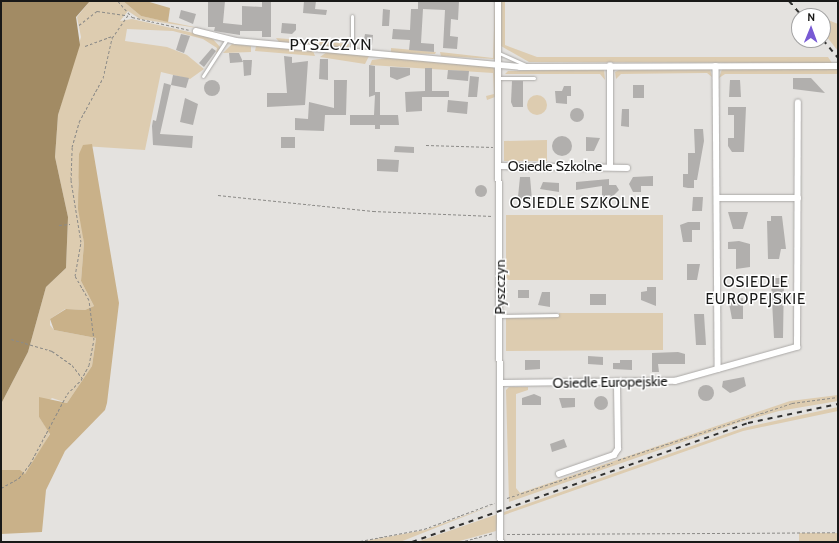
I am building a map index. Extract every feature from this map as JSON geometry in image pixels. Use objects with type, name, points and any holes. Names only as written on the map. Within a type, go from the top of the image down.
[{"type":"street","name":"Pyszczyn","points":[[498,1],[500,64],[501,542]]},
{"type":"street","points":[[196,31],[227,39],[529,67],[838,66]]},
{"type":"street","name":"Osiedle Szkolne","points":[[610,66],[610,166]]},
{"type":"street","points":[[716,66],[718,369]]},
{"type":"street","name":"Osiedle Europejskie","points":[[501,383],[676,381],[797,347],[798,103]]},
{"type":"street","name":"Osiedle Szkolne","points":[[500,166],[610,166],[627,168]]},
{"type":"street","points":[[717,198],[798,198]]},
{"type":"street","points":[[559,474],[614,455],[618,449],[617,382]]},
{"type":"lane","points":[[352,16],[352,51]]},
{"type":"lane","points":[[203,76],[227,39]]},
{"type":"lane","points":[[499,53],[529,67]]},
{"type":"lane","points":[[500,78],[534,78]]},
{"type":"lane","points":[[500,316],[557,315]]},
{"type":"path","points":[[118,1],[128,15]]},
{"type":"path","points":[[79,25],[97,11],[128,15],[196,31]]},
{"type":"path","points":[[1,488],[19,478],[30,464],[67,394],[82,378],[94,340],[89,300],[75,276],[81,242],[71,180],[72,147],[79,122],[103,78],[113,36],[128,15]]},
{"type":"path","points":[[85,46],[113,36]]},
{"type":"path","points":[[426,145],[500,147]]},
{"type":"path","points":[[218,195],[373,211],[500,216]]},
{"type":"path","points":[[58,225],[70,224]]},
{"type":"path","points":[[12,339],[19,343],[52,351],[72,365],[82,378]]},
{"type":"path","points":[[355,542],[424,529],[501,497],[514,498],[792,403],[838,396]]},
{"type":"path","points":[[460,542],[501,533],[838,532]]},
{"type":"shaded area","points":[[1,1],[90,1],[76,17],[80,45],[58,115],[55,157],[68,217],[66,268],[46,287],[28,352],[1,404]]},
{"type":"shaded area","points":[[90,1],[123,1],[141,16],[204,29],[140,19],[128,11],[120,21],[132,19],[211,37],[221,48],[216,54],[217,48],[203,39],[173,31],[127,29],[125,41],[167,47],[187,55],[204,69],[190,79],[161,72],[145,150],[83,146],[78,185],[84,243],[81,281],[94,306],[85,310],[65,309],[50,319],[50,325],[54,330],[96,338],[92,366],[67,403],[52,398],[39,409],[39,417],[50,433],[33,466],[25,474],[1,470],[1,404],[28,352],[46,287],[66,268],[68,217],[55,157],[58,115],[81,37],[77,17]]},
{"type":"shaded area","points":[[123,1],[146,1],[170,8],[168,22],[141,16]]},
{"type":"shaded area","points":[[495,1],[495,59],[441,56],[440,52],[493,58]]},
{"type":"shaded area","points":[[501,1],[505,1],[505,45],[537,57],[828,57],[832,63],[529,62],[501,46]]},
{"type":"shaded area","points":[[831,21],[838,24],[838,51],[831,42]]},
{"type":"shaded area","points":[[276,38],[349,44],[348,49],[279,42]]},
{"type":"shaded area","points":[[232,44],[251,46],[251,52],[223,53]]},
{"type":"shaded area","points":[[256,46],[313,51],[315,56],[255,51]]},
{"type":"shaded area","points":[[391,48],[436,52],[435,54],[391,53]]},
{"type":"shaded area","points":[[327,52],[369,56],[365,64],[320,57]]},
{"type":"shaded area","points":[[387,58],[493,67],[497,73],[495,97],[487,100],[486,96],[494,94],[493,73],[370,65],[372,60]]},
{"type":"shaded area","points":[[604,69],[605,80],[600,74],[505,74],[508,71]]},
{"type":"shaded area","points":[[710,69],[712,77],[707,73],[621,74],[616,79],[615,72],[619,70]]},
{"type":"shaded area","points":[[722,69],[837,69],[838,74],[725,74],[719,78]]},
{"type":"shaded area","points":[[537,95],[544,98],[547,105],[544,112],[537,115],[530,112],[527,105],[530,98]]},
{"type":"shaded area","points":[[547,140],[547,161],[504,161],[504,141]]},
{"type":"shaded area","points":[[92,144],[119,303],[107,403],[105,410],[65,451],[46,490],[42,532],[1,534],[1,470],[20,470],[25,474],[50,434],[39,417],[39,397],[67,403],[92,366],[96,338],[54,330],[50,319],[66,309],[85,310],[94,306],[81,281],[84,243],[78,209],[79,154],[83,145]]},
{"type":"shaded area","points":[[506,215],[663,215],[663,280],[506,280]]},
{"type":"shaded area","points":[[559,313],[663,313],[663,350],[506,351],[506,318],[559,317]]},
{"type":"shaded area","points":[[509,387],[528,387],[528,390],[516,394],[516,488],[520,493],[790,401],[838,395],[838,401],[779,411],[740,422],[509,502],[506,390]]},
{"type":"shaded area","points":[[838,407],[838,411],[743,431],[504,515],[504,512],[743,428]]},
{"type":"shaded area","points":[[496,504],[400,542],[359,542],[425,530]]},
{"type":"shaded area","points":[[498,514],[496,531],[456,542],[417,542]]},
{"type":"shaded area","points":[[799,533],[838,533],[838,542],[799,542]]},
{"type":"building","points":[[208,1],[225,1],[223,23],[242,25],[242,6],[262,7],[262,1],[271,1],[271,37],[262,37],[262,31],[240,31],[240,35],[214,31],[215,27],[208,27]]},
{"type":"building","points":[[304,1],[316,1],[315,9],[327,10],[326,15],[303,13]]},
{"type":"building","points":[[418,1],[459,1],[458,20],[451,19],[450,36],[458,37],[457,49],[443,48],[445,10],[423,9],[421,43],[434,44],[434,52],[409,50],[410,40],[392,39],[393,29],[410,30],[411,9],[418,9]]},
{"type":"building","points":[[383,9],[390,10],[389,26],[382,26]]},
{"type":"building","points":[[181,10],[196,14],[193,24],[179,18]]},
{"type":"building","points":[[282,23],[296,24],[296,30],[292,34],[281,33]]},
{"type":"building","points":[[181,34],[190,36],[184,53],[176,50]]},
{"type":"building","points":[[365,34],[373,35],[372,45],[363,45]]},
{"type":"building","points":[[212,48],[216,51],[204,67],[199,63]]},
{"type":"building","points":[[229,53],[239,53],[243,62],[230,63]]},
{"type":"building","points":[[284,56],[292,57],[292,63],[308,61],[305,105],[267,107],[267,93],[287,93]]},
{"type":"building","points":[[320,59],[328,59],[328,80],[319,79]]},
{"type":"building","points":[[243,60],[252,60],[251,75],[244,76]]},
{"type":"building","points":[[369,65],[375,66],[375,92],[380,92],[380,115],[398,115],[399,125],[380,125],[380,129],[375,129],[375,125],[350,125],[350,115],[374,115],[375,95],[369,97]]},
{"type":"building","points":[[390,67],[410,68],[410,75],[397,80],[390,77]]},
{"type":"building","points":[[425,68],[432,68],[432,91],[449,91],[449,97],[422,97],[422,111],[406,112],[405,92],[425,91]]},
{"type":"building","points":[[448,70],[469,71],[468,81],[447,79]]},
{"type":"building","points":[[173,75],[189,78],[186,88],[171,85]]},
{"type":"building","points":[[470,76],[479,77],[477,97],[468,97]]},
{"type":"building","points":[[793,78],[811,78],[825,93],[793,89]]},
{"type":"building","points":[[212,80],[218,82],[220,88],[218,94],[212,96],[206,94],[204,88],[206,82]]},
{"type":"building","points":[[334,80],[347,80],[346,115],[325,115],[324,131],[295,130],[295,118],[308,119],[309,102],[334,108]]},
{"type":"building","points":[[730,80],[740,80],[741,97],[729,97]]},
{"type":"building","points":[[512,81],[523,81],[523,107],[513,107],[511,102]]},
{"type":"building","points":[[164,83],[171,85],[160,134],[193,136],[192,148],[153,145],[153,120],[156,121]]},
{"type":"building","points":[[633,85],[644,85],[644,98],[633,98]]},
{"type":"building","points":[[564,86],[571,86],[571,96],[567,96],[567,104],[556,103],[555,91],[562,91]]},
{"type":"building","points":[[185,98],[198,104],[193,125],[180,122]]},
{"type":"building","points":[[448,100],[468,102],[467,114],[447,112]]},
{"type":"building","points":[[728,107],[746,107],[744,152],[732,152],[728,146],[728,138],[734,138],[734,115],[728,115]]},
{"type":"building","points":[[577,108],[582,110],[584,115],[582,120],[577,122],[572,120],[570,115],[572,110]]},
{"type":"building","points":[[622,109],[629,109],[629,127],[621,126]]},
{"type":"building","points":[[694,129],[703,129],[704,141],[697,180],[694,180],[694,188],[688,188],[683,187],[683,174],[688,174],[688,153],[695,153]]},
{"type":"building","points":[[562,136],[569,139],[572,146],[569,153],[562,156],[555,153],[552,146],[555,139]]},
{"type":"building","points":[[281,137],[295,137],[295,148],[281,148]]},
{"type":"building","points":[[586,137],[600,138],[594,151],[586,151]]},
{"type":"building","points":[[395,146],[414,147],[414,153],[394,152]]},
{"type":"building","points":[[377,159],[399,160],[398,172],[377,171]]},
{"type":"building","points":[[653,176],[653,186],[641,186],[641,192],[633,192],[629,184],[633,177]]},
{"type":"building","points":[[520,177],[530,177],[532,200],[527,202],[518,197]]},
{"type":"building","points":[[609,179],[609,185],[616,185],[619,190],[610,199],[602,199],[602,186],[576,190],[576,182]]},
{"type":"building","points":[[543,182],[559,183],[559,192],[540,189]]},
{"type":"building","points":[[479,185],[483,185],[487,191],[483,197],[479,197],[475,193],[475,189]]},
{"type":"building","points":[[693,197],[703,197],[702,211],[692,211]]},
{"type":"building","points":[[728,212],[748,212],[743,229],[733,229]]},
{"type":"building","points":[[771,216],[782,216],[786,249],[781,249],[779,259],[768,259],[767,221],[771,221]]},
{"type":"building","points":[[688,222],[700,222],[700,230],[692,230],[692,242],[683,242],[680,225]]},
{"type":"building","points":[[739,241],[750,244],[750,267],[736,269],[736,249],[728,249],[728,242]]},
{"type":"building","points":[[687,264],[700,264],[697,280],[687,280]]},
{"type":"building","points":[[775,278],[784,278],[783,338],[774,338],[771,282],[775,282]]},
{"type":"building","points":[[647,287],[656,287],[656,306],[641,300],[641,292],[647,291]]},
{"type":"building","points":[[518,290],[529,290],[529,298],[518,298]]},
{"type":"building","points":[[542,292],[550,292],[550,307],[538,305]]},
{"type":"building","points":[[590,294],[606,294],[606,305],[590,305]]},
{"type":"building","points":[[728,298],[743,298],[743,319],[732,319]]},
{"type":"building","points":[[694,314],[704,314],[706,345],[696,345]]},
{"type":"building","points":[[678,352],[685,354],[685,364],[658,364],[659,372],[652,372],[652,353]]},
{"type":"building","points":[[588,356],[603,357],[603,365],[588,364]]},
{"type":"building","points":[[525,360],[540,360],[540,369],[525,370]]},
{"type":"building","points":[[620,360],[632,360],[632,370],[613,369],[613,363],[620,363]]},
{"type":"building","points":[[744,377],[746,386],[736,391],[730,393],[722,387],[723,381]]},
{"type":"building","points":[[706,385],[712,387],[714,393],[712,399],[706,401],[700,399],[698,393],[700,387]]},
{"type":"building","points":[[534,394],[541,397],[541,405],[522,405],[522,398]]},
{"type":"building","points":[[598,396],[604,396],[608,400],[608,406],[604,410],[598,410],[594,406],[594,400]]},
{"type":"building","points":[[559,398],[575,398],[575,407],[562,408]]},
{"type":"building","points":[[564,439],[567,447],[552,452],[550,444]]},
{"type":"railway","points":[[789,1],[795,8]]},
{"type":"railway","points":[[830,48],[838,58]]},
{"type":"railway","points":[[412,542],[748,423],[838,404]]},
{"type":"district","name":"PYSZCZYN","points":[[331,45]]},
{"type":"district","name":"OSIEDLE SZKOLNE","points":[[580,204]]},
{"type":"district","name":"OSIEDLE EUROPEJSKIE","points":[[756,290]]}]
